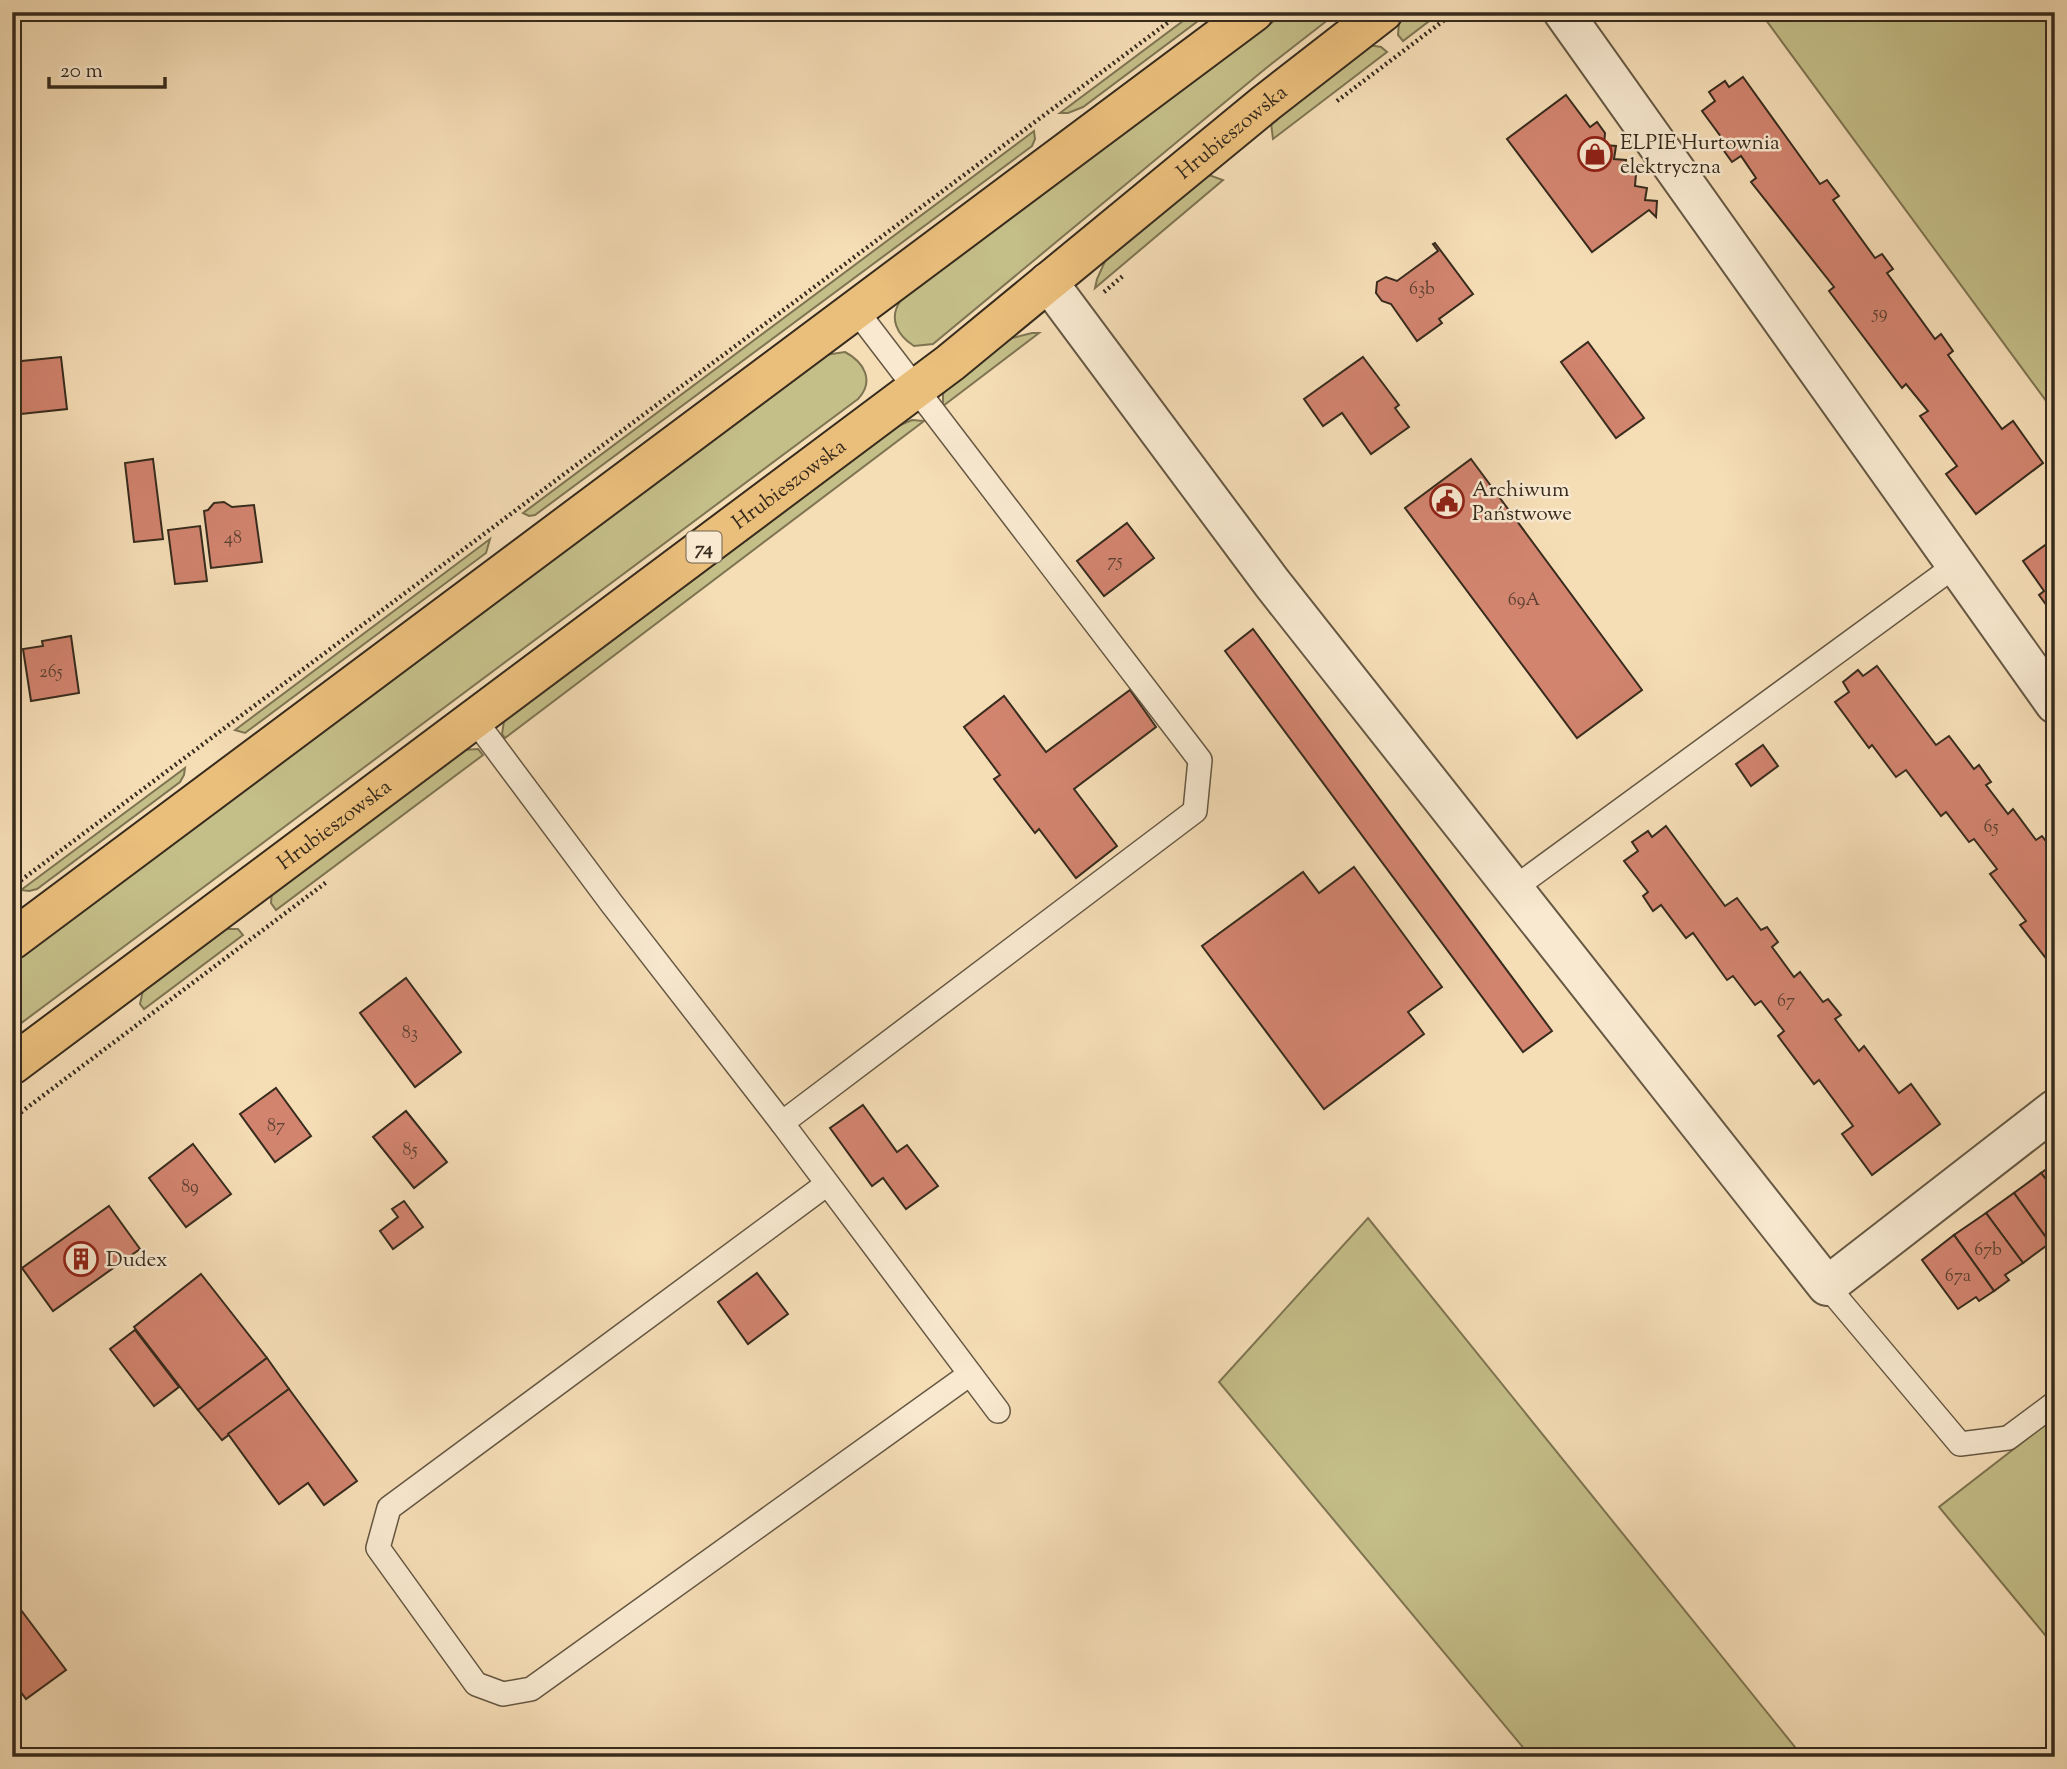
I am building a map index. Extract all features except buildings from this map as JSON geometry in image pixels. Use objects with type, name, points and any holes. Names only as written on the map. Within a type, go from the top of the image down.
[{"type":"main road","points":[[12,940],[1254,12]]},
{"type":"main road","name":"Hrubieszowska","points":[[12,1065],[916,389],[1266,103],[1383,12]]},
{"type":"street","points":[[1563,12],[2055,704]]},
{"type":"street","points":[[1048,282],[1272,583],[1827,1286],[2055,1109]]},
{"type":"lane","points":[[782,1123],[1195,811],[1200,760],[855,310]]},
{"type":"lane","points":[[1513,889],[1956,565]]},
{"type":"lane","points":[[474,719],[998,1411]]},
{"type":"lane","points":[[827,1184],[390,1508],[378,1548],[476,1684],[503,1693],[531,1689],[970,1374]]},
{"type":"lane","points":[[1827,1286],[1960,1444],[2008,1438],[2055,1403]]},
{"type":"path","points":[[12,887],[1182,12]]},
{"type":"shaded area","points":[[1195,12],[1210,12],[1083,107],[1060,113]]},
{"type":"shaded area","points":[[1286,12],[1338,12],[1265,69],[933,344],[914,346],[903,337],[895,320],[901,300]]},
{"type":"shaded area","points":[[1412,12],[1441,12],[1403,41],[1398,35],[1399,22]]},
{"type":"shaded area","points":[[1760,12],[2055,12],[2055,413]]},
{"type":"shaded area","points":[[1369,45],[1381,47],[1387,52],[1273,139],[1271,123]]},
{"type":"shaded area","points":[[1034,131],[1032,146],[535,515],[523,513]]},
{"type":"shaded area","points":[[1206,174],[1223,180],[1095,288],[1106,259]]},
{"type":"shaded area","points":[[1039,333],[943,406],[943,394],[947,388],[1012,338]]},
{"type":"shaded area","points":[[845,352],[857,361],[865,372],[866,385],[858,399],[12,1030],[12,963],[825,355]]},
{"type":"shaded area","points":[[912,420],[924,421],[505,738],[502,734],[504,721],[898,426]]},
{"type":"shaded area","points":[[490,539],[486,553],[245,733],[235,730]]},
{"type":"shaded area","points":[[478,749],[483,755],[276,910],[271,903],[272,892],[463,750]]},
{"type":"shaded area","points":[[185,768],[180,782],[37,889],[21,890]]},
{"type":"shaded area","points":[[224,929],[238,929],[243,935],[144,1009],[140,1004],[143,990]]},
{"type":"shaded area","points":[[1368,1218],[1803,1757],[1531,1757],[1219,1382]]},
{"type":"shaded area","points":[[2055,1417],[2055,1647],[1939,1507]]},
{"type":"place","name":"ELPIE Hurtownia elektryczna","points":[[1595,154]]},
{"type":"place","name":"Archiwum Państwowe","points":[[1447,501]]},
{"type":"place","name":"Dudex","points":[[81,1259]]}]
